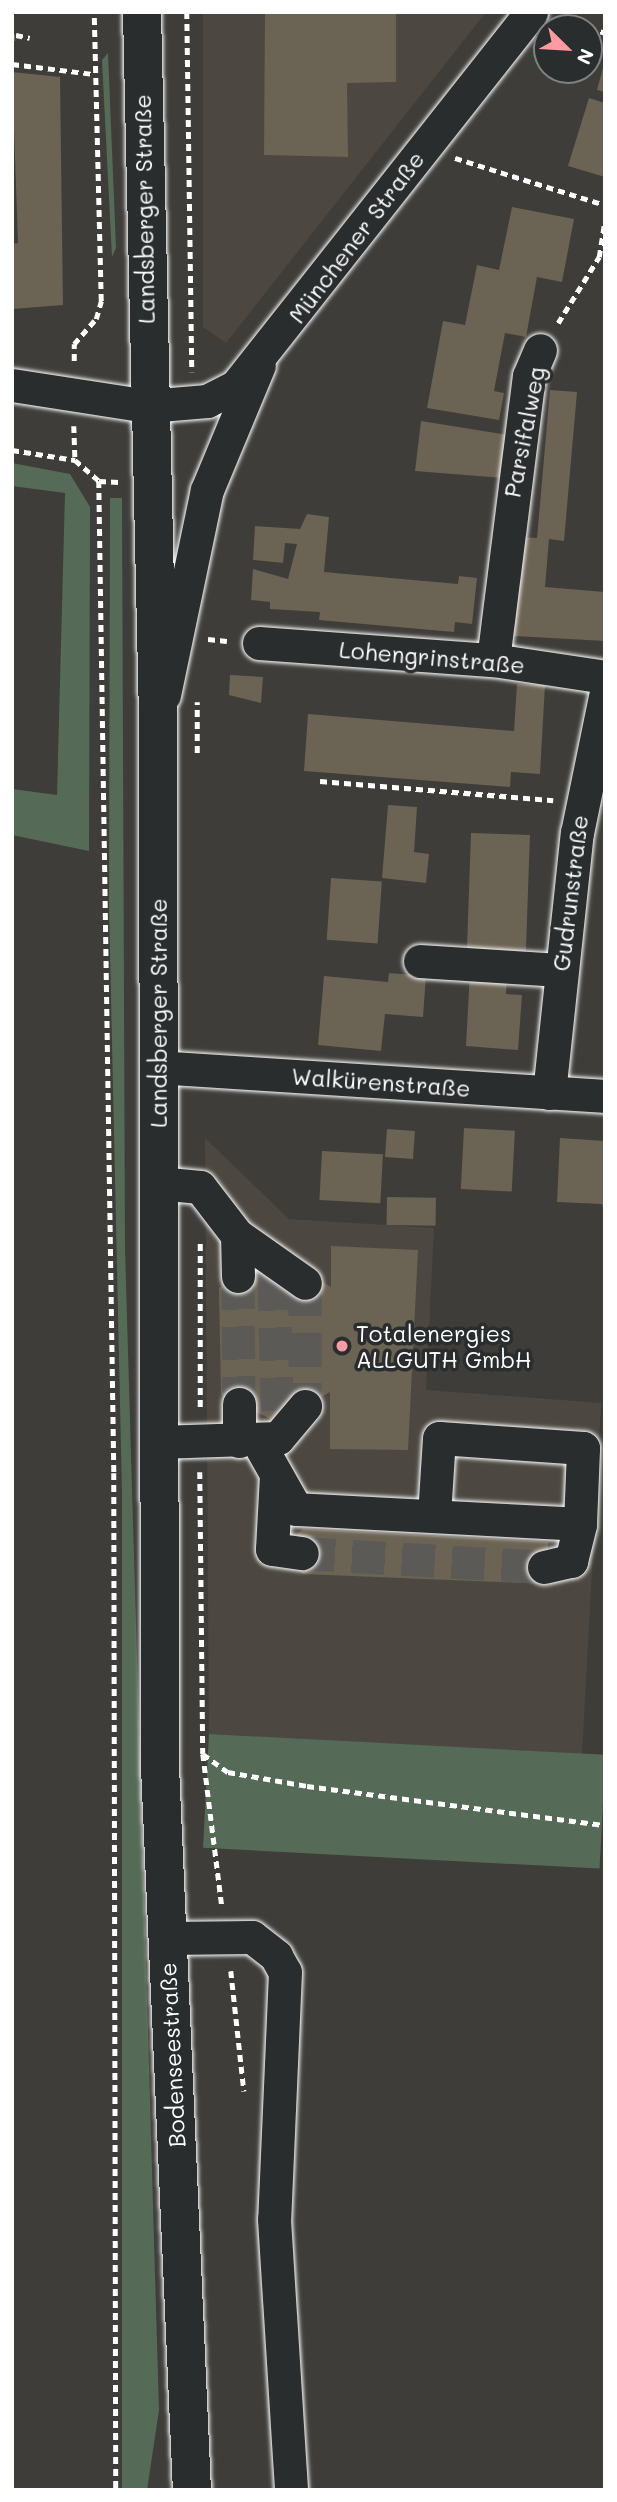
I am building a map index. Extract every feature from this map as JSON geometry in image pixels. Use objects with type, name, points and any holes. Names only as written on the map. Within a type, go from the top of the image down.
[{"type":"main road","name":"Landsberger Straße","points":[[142,12],[148,406],[158,717],[160,1620]]},
{"type":"main road","name":"Bodenseestraße","points":[[160,1620],[167,1938],[192,2490]]},
{"type":"street","name":"Münchener Straße","points":[[148,406],[206,401],[259,364],[531,12]]},
{"type":"street","name":"Parsifalweg","points":[[493,660],[527,388],[540,350]]},
{"type":"street","points":[[158,717],[205,499],[259,364]]},
{"type":"street","points":[[12,385],[148,406]]},
{"type":"street","name":"Lohengrinstraße","points":[[259,643],[493,660],[605,677]]},
{"type":"street","name":"Gudrunstraße","points":[[549,1093],[559,970],[581,803],[605,695]]},
{"type":"street","points":[[420,961],[559,970]]},
{"type":"street","name":"Walkürenstraße","points":[[157,1068],[605,1096]]},
{"type":"street","points":[[158,1183],[200,1187],[237,1235],[305,1283]]},
{"type":"street","points":[[237,1235],[238,1276]]},
{"type":"street","points":[[239,1404],[248,1440],[276,1475],[296,1509],[580,1524]]},
{"type":"street","points":[[158,1442],[278,1438],[305,1406]]},
{"type":"street","points":[[435,1515],[439,1438],[583,1448],[580,1524],[571,1561],[544,1567]]},
{"type":"street","points":[[276,1475],[272,1549],[302,1553]]},
{"type":"street","points":[[167,1938],[227,1936],[265,1944],[285,1972],[288,1991],[274,2110],[274,2219],[291,2490]]},
{"type":"path","points":[[94,12],[101,301]]},
{"type":"path","points":[[187,12],[190,300]]},
{"type":"path","points":[[12,43],[14,34],[30,38]]},
{"type":"path","points":[[12,64],[94,74]]},
{"type":"path","points":[[425,146],[605,205]]},
{"type":"path","name":"Parsifalweg","points":[[540,350],[599,257],[605,221]]},
{"type":"path","points":[[12,450],[75,460],[99,481],[114,1473],[116,2490]]},
{"type":"path","points":[[197,764],[198,694]]},
{"type":"path","points":[[320,781],[581,803]]},
{"type":"path","points":[[200,1187],[203,1754],[246,2106]]},
{"type":"path","points":[[203,1754],[228,1772],[294,1784],[605,1825]]},
{"type":"shaded area","points":[[203,12],[486,12],[226,343],[203,327]]},
{"type":"shaded area","points":[[205,1138],[289,1219],[434,1228],[426,1390],[601,1403],[582,1754],[209,1734]]},
{"type":"green space","points":[[108,53],[116,248],[112,257],[102,60]]},
{"type":"green space","points":[[12,463],[70,474],[90,507],[89,851],[12,835],[12,789],[57,795],[65,493],[12,486]]},
{"type":"green space","points":[[110,498],[122,498],[125,1249],[159,2410],[147,2490],[122,2490],[122,1494],[109,906]]},
{"type":"green space","points":[[209,1734],[605,1755],[599,1869],[203,1848]]},
{"type":"building","points":[[265,12],[396,12],[396,82],[347,83],[348,157],[264,155]]},
{"type":"building","points":[[605,64],[605,92],[597,90],[599,84],[603,84]]},
{"type":"building","points":[[12,72],[60,77],[63,305],[12,309],[12,244],[18,243]]},
{"type":"building","points":[[589,98],[605,103],[605,177],[568,166]]},
{"type":"building","points":[[512,207],[574,219],[562,282],[537,277],[526,337],[505,333],[494,391],[504,393],[499,420],[427,408],[443,321],[465,325],[477,265],[499,270]]},
{"type":"building","points":[[550,390],[577,392],[564,541],[549,539],[545,587],[605,592],[605,641],[514,636],[523,537],[537,538]]},
{"type":"building","points":[[421,421],[508,435],[503,478],[415,471]]},
{"type":"building","points":[[307,514],[329,517],[324,572],[458,584],[459,576],[477,578],[472,624],[455,622],[454,632],[319,620],[320,612],[270,609],[270,602],[251,600],[253,569],[288,579],[297,544],[285,543],[283,563],[253,560],[255,526],[300,529]]},
{"type":"building","points":[[230,675],[263,677],[261,703],[229,695]]},
{"type":"building","points":[[517,684],[545,685],[540,774],[511,772],[510,787],[304,771],[308,714],[514,731]]},
{"type":"building","points":[[388,805],[417,807],[414,852],[429,854],[426,883],[382,878]]},
{"type":"building","points":[[471,833],[530,835],[526,954],[467,952]]},
{"type":"building","points":[[331,878],[382,882],[378,943],[327,940]]},
{"type":"building","points":[[470,972],[507,975],[506,994],[522,995],[518,1050],[466,1046]]},
{"type":"building","points":[[389,973],[426,976],[423,1017],[385,1014],[381,1051],[318,1045],[324,976],[388,982]]},
{"type":"building","points":[[464,1128],[515,1131],[512,1192],[461,1189]]},
{"type":"building","points":[[387,1129],[415,1131],[413,1159],[385,1157]]},
{"type":"building","points":[[560,1138],[605,1141],[605,1217],[602,1204],[557,1202]]},
{"type":"building","points":[[322,1151],[383,1154],[380,1203],[319,1200]]},
{"type":"building","points":[[387,1197],[436,1198],[436,1226],[387,1225]]},
{"type":"building","points":[[331,1246],[418,1250],[408,1450],[330,1449],[330,1392],[277,1422],[221,1395],[219,1288],[275,1257],[331,1287]]},
{"type":"building","points":[[303,1529],[548,1542],[548,1584],[303,1574],[296,1568],[297,1534]]},
{"type":"tunnel","points":[[258,1246],[274,1277],[278,1438]]},
{"type":"tunnel","points":[[238,1276],[239,1404]]},
{"type":"tunnel","points":[[305,1283],[305,1406]]},
{"type":"tunnel","points":[[302,1553],[544,1567]]},
{"type":"place","name":"Totalenergies ALLGUTH GmbH","points":[[342,1346]]}]
